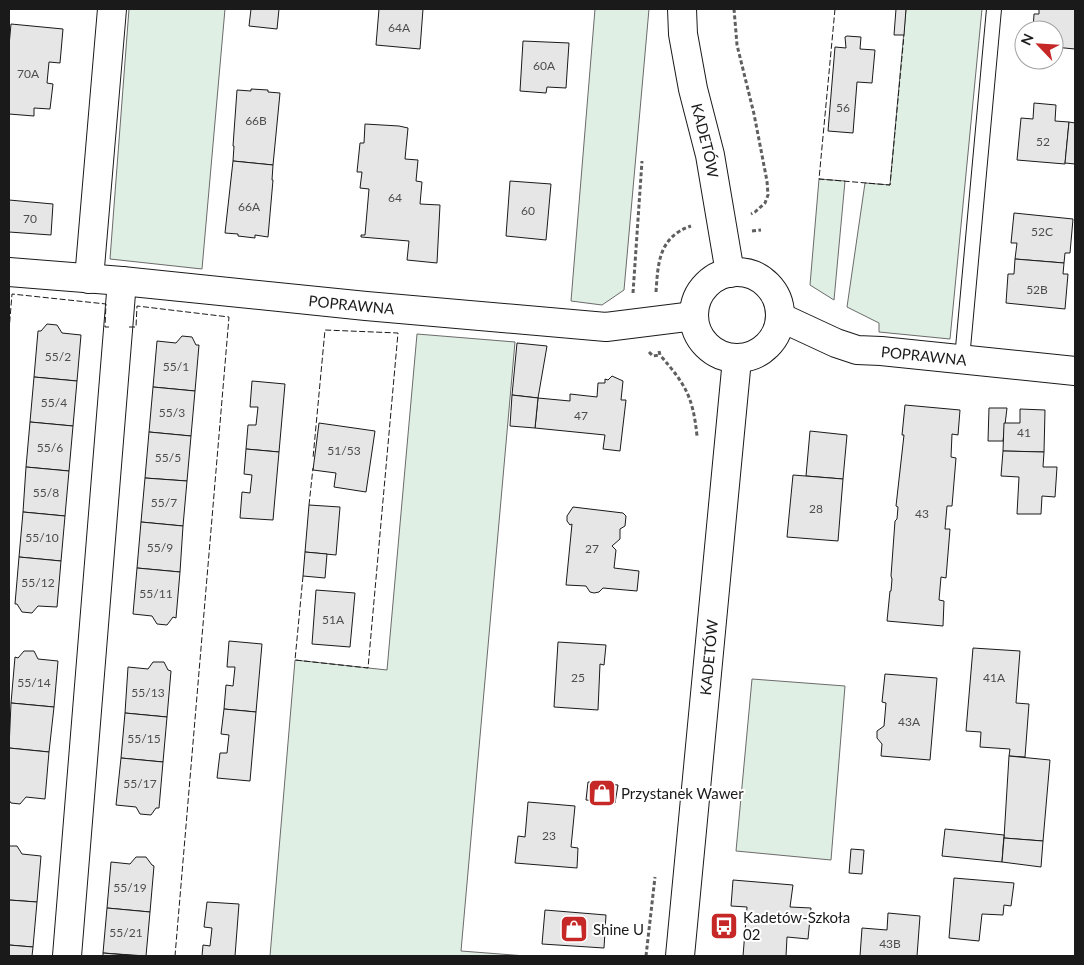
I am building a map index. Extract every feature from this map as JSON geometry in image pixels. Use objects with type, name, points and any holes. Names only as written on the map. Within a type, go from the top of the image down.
[{"type":"street","points":[[89,279],[112,9]]},
{"type":"street","name":"KADETÓW","points":[[682,9],[693,89],[710,156],[730,273]]},
{"type":"street","name":"POPRAWNA","points":[[9,272],[122,281],[402,310],[606,327],[694,316]]},
{"type":"street","points":[[730,273],[745,273],[760,278],[771,288],[778,302],[780,317],[776,333],[767,346],[754,355],[737,359],[712,351],[696,329],[694,316],[700,293],[708,283],[718,276],[730,273]]},
{"type":"street","points":[[67,956],[122,281]]},
{"type":"street","name":"POPRAWNA","points":[[780,317],[836,343],[857,350],[1075,370]]},
{"type":"street","name":"KADETÓW","points":[[680,956],[737,359]]},
{"type":"lane","points":[[962,359],[994,9]]},
{"type":"path","points":[[660,355],[657,320],[657,282],[662,249],[680,230],[701,222],[721,220],[755,212],[765,203],[768,196],[767,181],[754,114],[737,44],[734,9]]},
{"type":"path","points":[[633,297],[642,161]]},
{"type":"green space","points":[[129,9],[225,9],[202,269],[110,259]]},
{"type":"green space","points":[[595,9],[649,9],[624,290],[602,305],[571,301]]},
{"type":"green space","points":[[906,9],[982,9],[950,339],[879,332],[879,323],[847,307],[865,183],[890,185]]},
{"type":"green space","points":[[819,179],[845,181],[834,300],[810,285]]},
{"type":"green space","points":[[417,334],[515,342],[461,951],[526,956],[270,956],[295,660],[387,670]]},
{"type":"green space","points":[[752,679],[845,686],[831,860],[736,851]]},
{"type":"building","points":[[251,9],[279,9],[277,29],[249,26]]},
{"type":"building","points":[[379,9],[423,9],[420,49],[376,45]]},
{"type":"building","points":[[896,9],[906,9],[904,35],[894,35]]},
{"type":"building","points":[[1039,9],[1075,9],[1075,49],[1064,48],[1064,20],[1034,20],[1034,14],[1039,14]]},
{"type":"building","points":[[11,24],[63,29],[60,63],[49,62],[47,83],[53,84],[50,109],[34,108],[34,116],[9,114],[9,46]]},
{"type":"building","points":[[845,37],[861,37],[860,49],[875,50],[872,83],[857,82],[853,133],[828,131],[835,47],[846,48]]},
{"type":"building","points":[[523,41],[569,43],[566,88],[547,87],[546,93],[520,91]]},
{"type":"building","points":[[251,89],[280,93],[273,165],[233,161],[237,90],[251,91]]},
{"type":"building","points":[[1034,103],[1056,105],[1055,121],[1069,122],[1065,164],[1017,160],[1021,118],[1033,119]]},
{"type":"building","points":[[1069,122],[1075,123],[1075,164],[1065,163]]},
{"type":"building","points":[[365,124],[408,128],[405,159],[418,160],[416,181],[422,182],[420,204],[440,205],[437,263],[407,260],[409,241],[361,237],[361,235],[365,235],[369,189],[360,188],[362,172],[357,172],[360,143],[364,143]]},
{"type":"building","points":[[233,161],[273,165],[268,237],[255,235],[255,238],[225,233]]},
{"type":"building","points":[[510,181],[551,184],[546,240],[506,236]]},
{"type":"building","points":[[9,200],[53,204],[51,235],[9,232]]},
{"type":"building","points":[[1014,213],[1073,219],[1070,253],[1065,253],[1064,263],[1015,259],[1017,243],[1011,243]]},
{"type":"building","points":[[1015,259],[1064,263],[1063,274],[1068,274],[1065,309],[1006,303],[1008,274],[1014,274]]},
{"type":"building","points":[[47,324],[57,325],[62,333],[81,335],[77,381],[34,377],[38,331],[41,331]]},
{"type":"building","points":[[182,336],[192,337],[196,345],[199,345],[195,391],[153,387],[157,341],[176,343]]},
{"type":"building","points":[[517,343],[547,346],[538,398],[512,395]]},
{"type":"building","points":[[612,376],[623,381],[621,400],[626,400],[620,451],[603,449],[605,435],[535,428],[538,398],[570,401],[570,394],[597,397],[598,383],[605,383],[605,379],[608,380]]},
{"type":"building","points":[[34,377],[77,381],[73,426],[30,422]]},
{"type":"building","points":[[252,381],[285,384],[279,452],[246,449],[248,425],[256,425],[258,407],[250,407]]},
{"type":"building","points":[[153,387],[195,391],[191,436],[149,432]]},
{"type":"building","points":[[512,395],[538,398],[535,428],[510,426]]},
{"type":"building","points":[[905,405],[960,410],[958,435],[952,434],[951,457],[956,458],[952,506],[947,506],[945,529],[950,529],[946,578],[941,577],[939,600],[944,601],[943,626],[887,621]]},
{"type":"building","points":[[989,408],[1007,408],[1003,441],[988,441]]},
{"type":"building","points":[[1020,409],[1045,410],[1044,452],[1003,451],[1004,423],[1020,423]]},
{"type":"building","points":[[30,422],[73,426],[69,471],[26,467]]},
{"type":"building","points":[[319,423],[375,431],[366,492],[334,487],[336,473],[313,470]]},
{"type":"building","points":[[810,431],[847,435],[843,479],[806,476]]},
{"type":"building","points":[[149,432],[191,436],[187,481],[145,478]]},
{"type":"building","points":[[246,449],[279,452],[273,520],[240,518],[242,492],[250,493],[252,475],[244,474]]},
{"type":"building","points":[[1003,451],[1044,452],[1043,467],[1057,467],[1055,497],[1042,496],[1041,514],[1017,514],[1019,477],[1001,476]]},
{"type":"building","points":[[26,467],[69,471],[65,516],[23,512]]},
{"type":"building","points":[[793,475],[843,479],[838,541],[787,537]]},
{"type":"building","points":[[145,478],[187,481],[183,526],[141,522]]},
{"type":"building","points":[[309,505],[340,507],[336,555],[305,552]]},
{"type":"building","points":[[573,507],[623,513],[626,516],[625,526],[620,529],[620,539],[612,546],[616,550],[614,568],[639,571],[637,591],[603,588],[599,592],[594,593],[590,592],[586,586],[566,585],[572,524],[570,525],[567,521],[567,516]]},
{"type":"building","points":[[23,512],[65,516],[61,561],[19,557]]},
{"type":"building","points":[[141,522],[183,526],[180,572],[137,568]]},
{"type":"building","points":[[305,552],[327,554],[325,578],[303,576]]},
{"type":"building","points":[[19,557],[61,561],[57,607],[38,606],[32,613],[22,612],[17,604],[15,604]]},
{"type":"building","points":[[137,568],[180,572],[176,618],[173,617],[167,625],[157,624],[152,616],[133,614]]},
{"type":"building","points":[[316,590],[355,593],[350,647],[312,644]]},
{"type":"building","points":[[229,641],[262,644],[256,712],[224,709],[226,685],[233,686],[235,667],[227,667]]},
{"type":"building","points":[[558,642],[606,645],[604,665],[600,664],[598,710],[554,707]]},
{"type":"building","points":[[973,648],[1020,651],[1016,703],[1029,704],[1025,757],[1009,756],[1010,749],[980,747],[981,732],[966,731]]},
{"type":"building","points":[[24,651],[34,651],[38,659],[58,661],[54,707],[11,703],[15,657],[18,658]]},
{"type":"building","points":[[153,662],[164,662],[168,670],[171,671],[167,717],[125,713],[128,667],[148,669]]},
{"type":"building","points":[[885,674],[937,678],[930,760],[881,756],[882,744],[877,738],[877,731],[884,726],[886,703],[882,702]]},
{"type":"building","points":[[11,703],[54,707],[49,752],[9,748]]},
{"type":"building","points":[[224,709],[256,712],[250,781],[217,778],[220,753],[227,753],[229,735],[221,734]]},
{"type":"building","points":[[125,713],[167,717],[163,762],[121,758]]},
{"type":"building","points":[[9,748],[49,752],[45,799],[26,797],[20,804],[11,803],[9,800]]},
{"type":"building","points":[[1009,756],[1050,760],[1043,841],[1004,838]]},
{"type":"building","points":[[121,758],[163,762],[159,808],[156,808],[151,815],[140,814],[136,807],[116,805]]},
{"type":"building","name":"Przystanek Wawer","points":[[588,782],[618,785],[615,803],[586,800]]},
{"type":"building","points":[[528,802],[575,806],[571,847],[578,848],[577,868],[515,863],[518,836],[525,837]]},
{"type":"building","points":[[945,829],[1004,835],[1002,862],[942,856]]},
{"type":"building","points":[[1004,838],[1043,841],[1041,867],[1002,862]]},
{"type":"building","points":[[9,846],[17,846],[22,854],[41,856],[37,902],[9,900]]},
{"type":"building","points":[[851,849],[864,850],[862,874],[849,873]]},
{"type":"building","points":[[136,857],[146,857],[154,866],[150,912],[107,908],[111,862],[130,864]]},
{"type":"building","points":[[954,878],[1014,883],[1011,906],[1004,905],[1003,915],[982,914],[979,941],[949,938]]},
{"type":"building","points":[[733,880],[793,885],[790,907],[811,908],[808,939],[787,937],[786,956],[743,956],[747,907],[731,906]]},
{"type":"building","points":[[9,900],[37,902],[33,947],[9,945]]},
{"type":"building","points":[[207,902],[239,904],[235,956],[202,956],[203,945],[210,946],[212,928],[204,927]]},
{"type":"building","points":[[107,908],[150,912],[146,956],[103,953]]},
{"type":"building","name":"Shine U","points":[[545,910],[606,915],[604,948],[542,944]]},
{"type":"building","points":[[888,913],[920,916],[917,956],[860,956],[862,928],[887,930]]},
{"type":"building","points":[[9,945],[33,947],[32,956],[9,956]]},
{"type":"building","points":[[103,953],[138,956],[103,956]]},
{"type":"fence","points":[[835,9],[819,179],[890,185],[904,35]]},
{"type":"fence","points":[[9,331],[12,294],[106,304],[105,327],[109,327]]},
{"type":"fence","points":[[129,327],[136,327],[137,306],[229,317],[175,956]]},
{"type":"fence","points":[[303,576],[295,660],[368,668],[398,333],[325,330],[313,458]]},
{"type":"fence","points":[[309,505],[313,468]]},
{"type":"place","name":"Przystanek Wawer","points":[[602,793]]},
{"type":"place","name":"Kadetów-Szkoła 02","points":[[724,926]]},
{"type":"place","name":"Shine U","points":[[574,929]]}]
